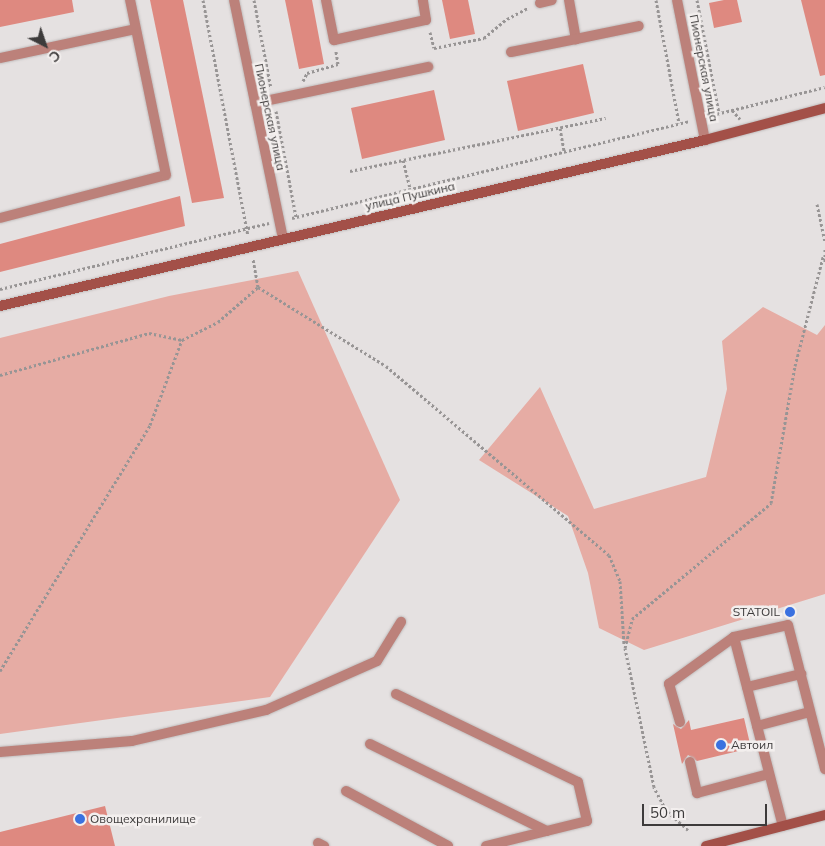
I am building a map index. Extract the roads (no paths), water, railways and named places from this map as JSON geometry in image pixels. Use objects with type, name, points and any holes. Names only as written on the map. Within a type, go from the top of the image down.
[{"type":"street","points":[[0,218],[166,175],[130,0]]},
{"type":"street","name":"Пионерская улица","points":[[234,0],[283,238]]},
{"type":"street","points":[[326,0],[334,40],[426,20],[422,0]]},
{"type":"street","points":[[540,2],[552,0]]},
{"type":"street","points":[[569,0],[576,39]]},
{"type":"street","name":"Пионерская улица","points":[[678,0],[705,140]]},
{"type":"street","points":[[511,52],[639,26]]},
{"type":"street","points":[[0,58],[135,29]]},
{"type":"street","points":[[255,103],[428,67]]},
{"type":"street","name":"улица Пушкина","points":[[0,306],[705,140],[825,108]]},
{"type":"street","points":[[0,752],[132,741],[266,710],[377,661],[401,622]]},
{"type":"street","points":[[680,722],[669,684],[734,637],[788,625],[825,769]]},
{"type":"street","points":[[734,637],[782,826]]},
{"type":"street","points":[[747,687],[801,674]]},
{"type":"street","points":[[396,694],[578,782],[587,821],[486,846]]},
{"type":"street","points":[[757,726],[810,712]]},
{"type":"street","points":[[370,744],[547,831]]},
{"type":"street","points":[[690,762],[697,792],[769,774]]},
{"type":"street","points":[[346,791],[448,846]]},
{"type":"street","points":[[706,846],[825,816]]},
{"type":"place","name":"STATOIL","points":[[790,612]]},
{"type":"place","name":"Автоил","points":[[721,745]]},
{"type":"place","name":"Овощехранилище","points":[[80,819]]}]
